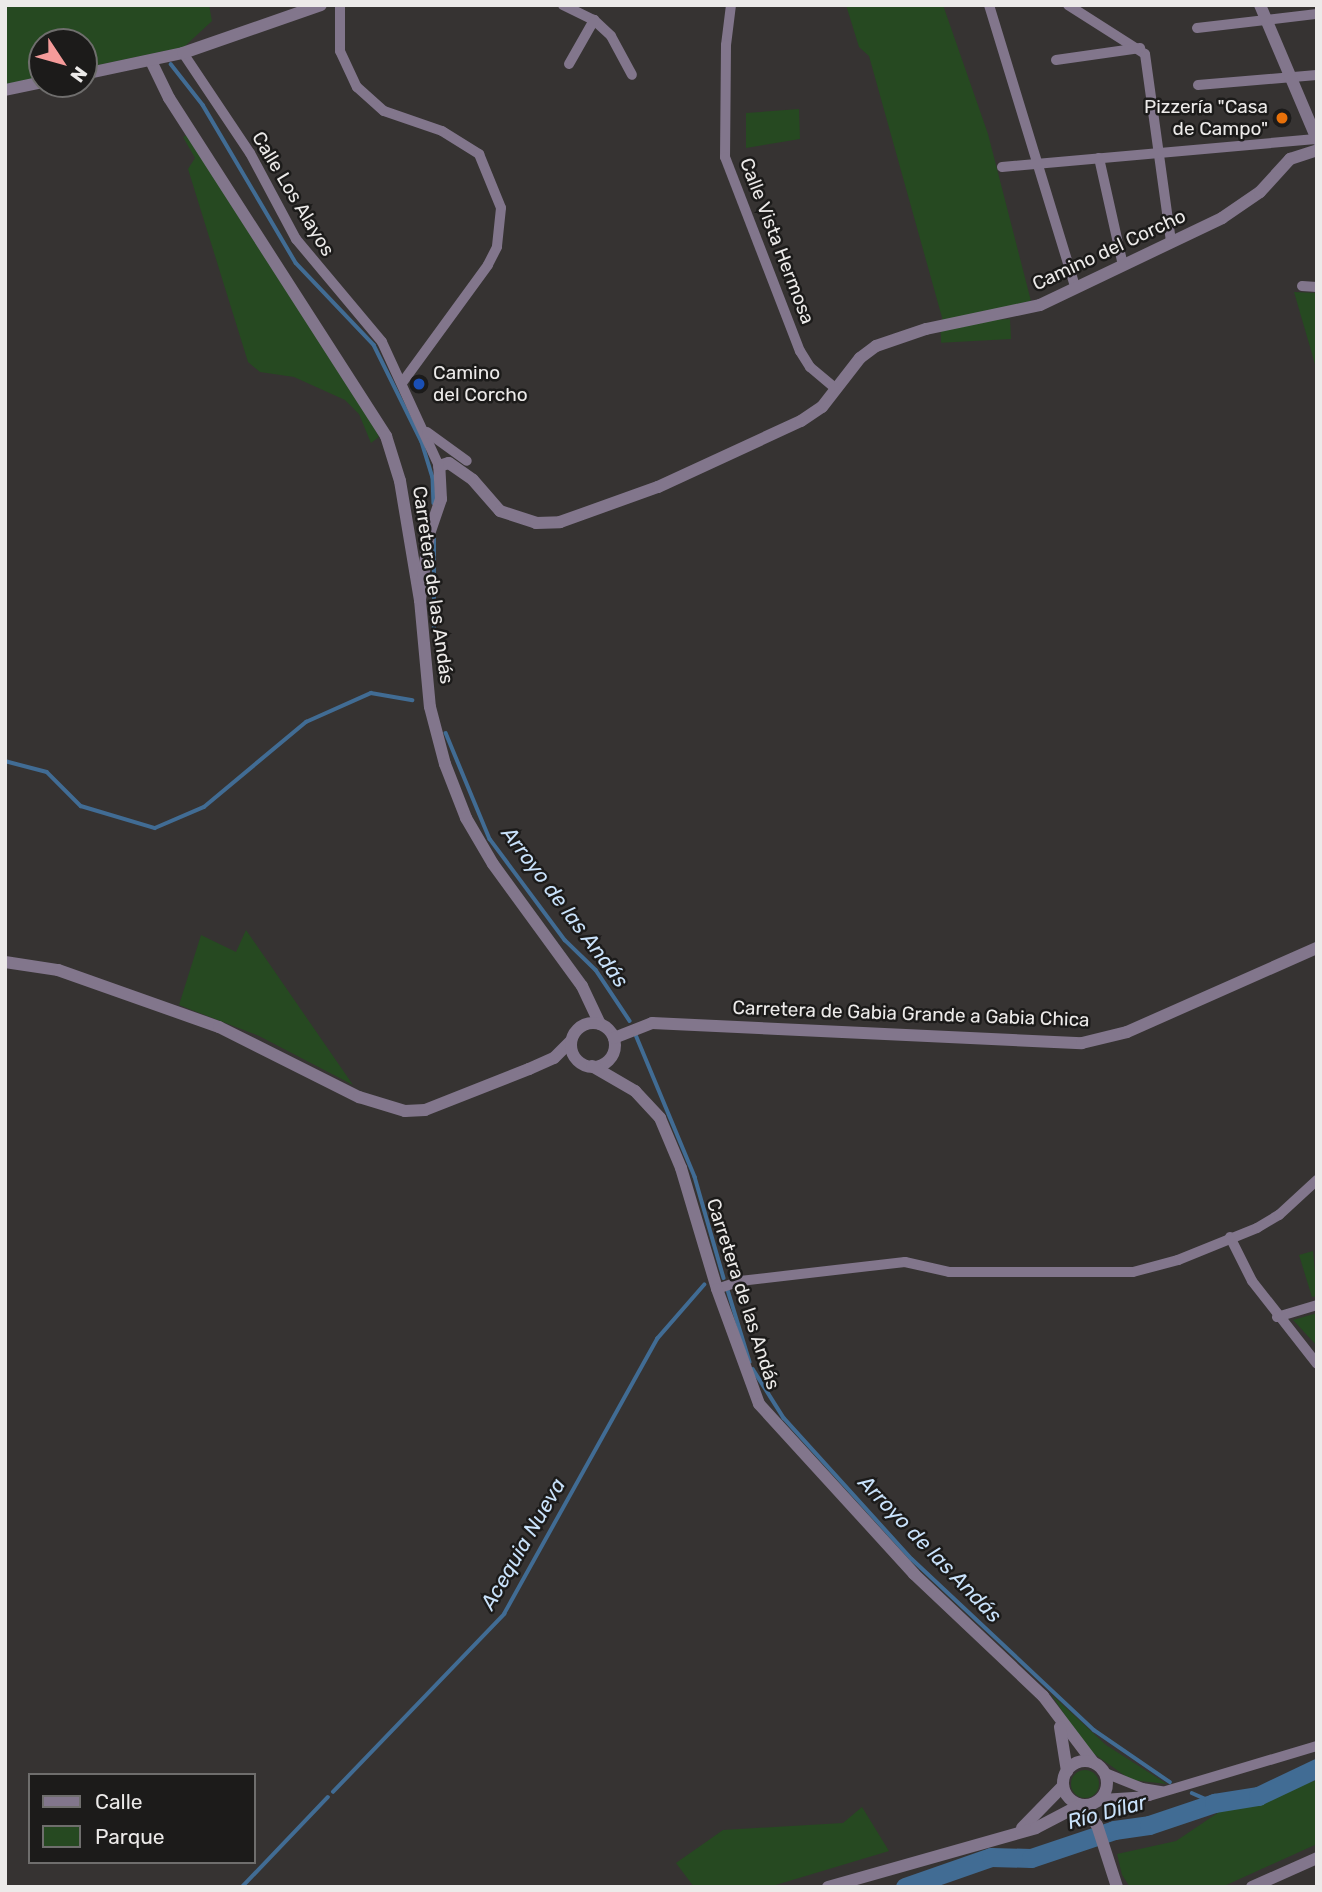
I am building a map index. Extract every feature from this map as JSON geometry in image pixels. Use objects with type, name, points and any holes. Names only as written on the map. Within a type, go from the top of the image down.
[{"type":"street","points":[[98,71],[183,53],[321,5]]},
{"type":"street","points":[[340,5],[340,51],[357,86],[384,111],[442,131],[479,154],[501,208],[497,247],[488,265],[402,383]]},
{"type":"street","points":[[563,5],[594,20],[623,52],[632,75]]},
{"type":"street","name":"Calle Vista Hermosa","points":[[732,5],[726,45],[725,157],[800,351],[810,367],[836,389]]},
{"type":"street","points":[[989,5],[1041,164],[1075,288]]},
{"type":"street","points":[[1068,5],[1140,48],[1145,54],[1171,241]]},
{"type":"street","points":[[1002,167],[1316,143],[1260,5]]},
{"type":"street","points":[[1197,28],[1317,14]]},
{"type":"street","points":[[569,64],[594,20]]},
{"type":"street","points":[[1056,60],[1140,48]]},
{"type":"street","name":"Calle Los Alayos","points":[[183,53],[250,153],[296,239],[320,273],[369,323],[402,383]]},
{"type":"street","name":"Carretera de las Andás","points":[[151,61],[163,88],[180,110],[386,436],[400,481],[411,564],[420,600],[430,708],[466,818],[493,864],[582,986],[600,1024]]},
{"type":"street","points":[[1198,85],[1317,75]]},
{"type":"street","points":[[5,90],[28,85]]},
{"type":"street","name":"Camino del Corcho","points":[[427,432],[465,467],[500,511],[536,523],[560,522],[657,487],[801,421],[822,407],[860,358],[893,338],[1022,310],[1075,288],[1171,241],[1242,205],[1290,159],[1316,143]]},
{"type":"street","points":[[1099,158],[1123,265]]},
{"type":"street","points":[[1302,286],[1317,286]]},
{"type":"street","name":"Camino del Corcho","points":[[402,383],[435,452],[444,464],[465,467]]},
{"type":"street","points":[[411,564],[439,512],[444,464]]},
{"type":"street","points":[[442,480],[465,467]]},
{"type":"street","points":[[408,538],[426,536]]},
{"type":"street","points":[[420,600],[426,536]]},
{"type":"street","name":"Carretera de Gabia Grande a Gabia Chica","points":[[614,1038],[652,1023],[1082,1043],[1127,1031],[1317,948]]},
{"type":"street","points":[[5,962],[58,970],[219,1027],[385,1108],[425,1110],[554,1058],[576,1058],[592,1066],[604,1063],[612,1055]]},
{"type":"street","points":[[554,1058],[582,1026],[587,1000]]},
{"type":"street","points":[[582,1026],[600,1024],[614,1038],[612,1055],[615,1077]]},
{"type":"street","points":[[571,1041],[576,1058]]},
{"type":"street","name":"Carretera de las Andás","points":[[592,1066],[615,1077],[643,1097],[660,1118],[681,1168],[749,1385],[765,1412],[914,1574],[1043,1696],[1060,1723],[1093,1762]]},
{"type":"street","points":[[717,1289],[740,1281],[905,1262],[949,1272],[1133,1272],[1178,1260],[1279,1215],[1317,1180]]},
{"type":"street","points":[[1230,1237],[1277,1317],[1317,1364]]},
{"type":"street","points":[[1277,1317],[1317,1305]]},
{"type":"street","name":"Carretera de las Andás","points":[[1060,1723],[1067,1771]]},
{"type":"street","points":[[828,1887],[1006,1837],[1082,1805],[1100,1800],[1149,1796],[1317,1746]]},
{"type":"street","points":[[1006,1837],[1031,1822],[1063,1786],[1067,1771],[1078,1762],[1093,1762],[1105,1773],[1142,1788],[1165,1791]]},
{"type":"street","points":[[1097,1825],[1100,1800],[1107,1786],[1105,1773]]},
{"type":"street","points":[[1063,1786],[1069,1798],[1082,1805],[1097,1825],[1117,1887]]},
{"type":"street","points":[[1252,1887],[1317,1858]]},
{"type":"green space","points":[[5,5],[209,5],[212,21],[184,47],[98,65],[98,28],[28,28],[28,80],[5,85]]},
{"type":"green space","points":[[846,5],[943,5],[988,134],[1031,301],[943,321],[869,56],[859,47]]},
{"type":"green space","points":[[799,109],[800,139],[746,148],[746,113]]},
{"type":"green space","points":[[188,134],[367,414],[379,437],[371,443],[359,414],[345,400],[294,377],[260,372],[248,362],[188,169],[195,158],[183,137]]},
{"type":"green space","points":[[1294,292],[1317,293],[1317,371]]},
{"type":"green space","points":[[1010,319],[1011,339],[941,343],[940,323]]},
{"type":"green space","points":[[246,930],[353,1085],[259,1036],[179,1005],[201,935],[236,952]]},
{"type":"green space","points":[[1313,1251],[1317,1296],[1312,1297],[1299,1255]]},
{"type":"green space","points":[[1317,1313],[1317,1346],[1293,1320]]},
{"type":"green space","points":[[1051,1694],[1106,1745],[1167,1784],[1131,1780],[1087,1749]]},
{"type":"green space","points":[[1085,1770],[1095,1774],[1099,1784],[1095,1794],[1085,1798],[1075,1794],[1071,1784],[1075,1774]]},
{"type":"green space","points":[[1317,1780],[1317,1844],[1222,1887],[1130,1887],[1122,1875],[1117,1854],[1176,1841],[1219,1812]]},
{"type":"green space","points":[[862,1807],[889,1851],[769,1887],[694,1887],[676,1863],[723,1830],[843,1823]]},
{"type":"waterway","points":[[171,64],[203,105],[296,263],[374,345],[422,442],[433,477],[434,503]]},
{"type":"waterway","points":[[434,539],[434,632]]},
{"type":"waterway","name":"Arroyo de las Andás","points":[[5,761],[47,772],[81,806],[155,828],[204,807],[306,722],[371,693],[412,700]]},
{"type":"waterway","name":"Arroyo de las Andás","points":[[446,733],[490,839],[565,940],[596,970],[630,1021]]},
{"type":"waterway","name":"Arroyo de las Andás","points":[[636,1035],[695,1177],[724,1278]]},
{"type":"waterway","name":"Acequia Nueva","points":[[333,1792],[504,1614],[657,1339],[704,1285]]},
{"type":"waterway","name":"Arroyo de las Andás","points":[[728,1290],[750,1362]]},
{"type":"waterway","name":"Arroyo de las Andás","points":[[753,1369],[784,1418],[912,1559],[1094,1730],[1170,1782]]},
{"type":"waterway","name":"Río Dílar","points":[[905,1887],[991,1857],[1031,1858],[1114,1830],[1149,1825],[1214,1803],[1258,1796],[1317,1768]]},
{"type":"waterway","name":"Arroyo de las Andás","points":[[1192,1793],[1214,1803]]},
{"type":"waterway","name":"Acequia Nueva","points":[[242,1887],[328,1797]]},
{"type":"place","name":"Pizzería \"Casa de Campo\"","points":[[1282,118]]},
{"type":"place","name":"Camino del Corcho","points":[[419,384]]}]
